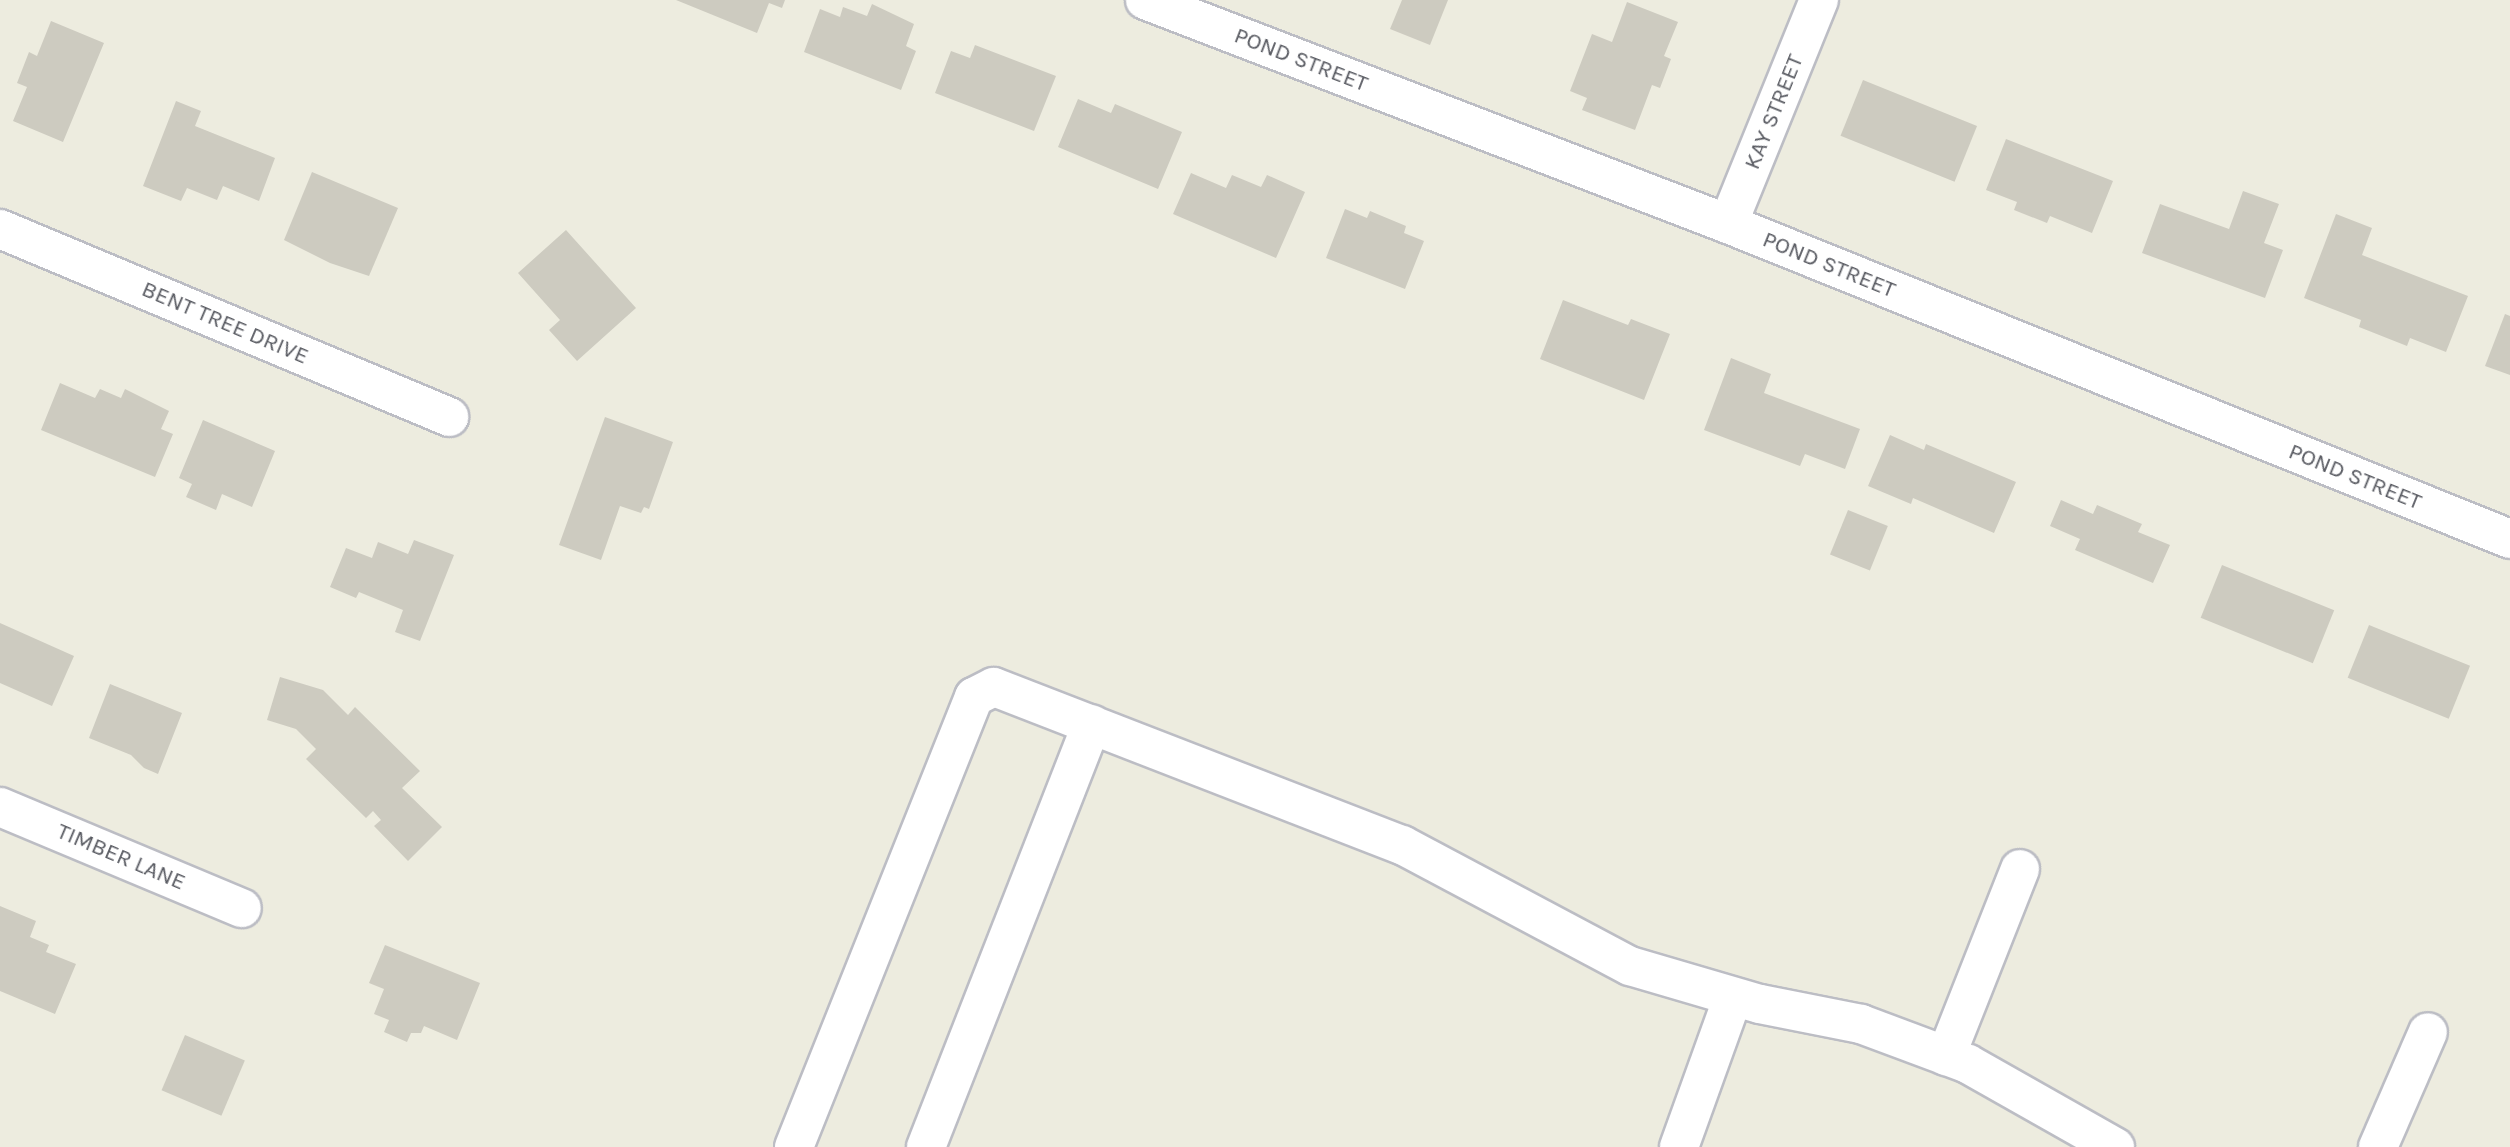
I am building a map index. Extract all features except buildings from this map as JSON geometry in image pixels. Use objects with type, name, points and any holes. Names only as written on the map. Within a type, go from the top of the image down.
[{"type":"street","name":"POND STREET","points":[[1145,0],[1728,224],[2510,539]]},
{"type":"street","name":"KAY STREET","points":[[1728,224],[1819,0]]},
{"type":"street","name":"BENT TREE DRIVE","points":[[0,229],[449,417]]},
{"type":"street","points":[[794,1147],[974,697],[994,687],[1402,845],[1630,966],[1733,997],[1861,1024],[1946,1056],[2115,1147]]},
{"type":"street","points":[[926,1147],[1092,724]]},
{"type":"street","name":"TIMBER LANE","points":[[0,807],[242,908]]},
{"type":"street","points":[[1946,1056],[2020,869]]},
{"type":"street","points":[[1679,1147],[1733,997]]},
{"type":"street","points":[[2378,1147],[2428,1032]]}]
